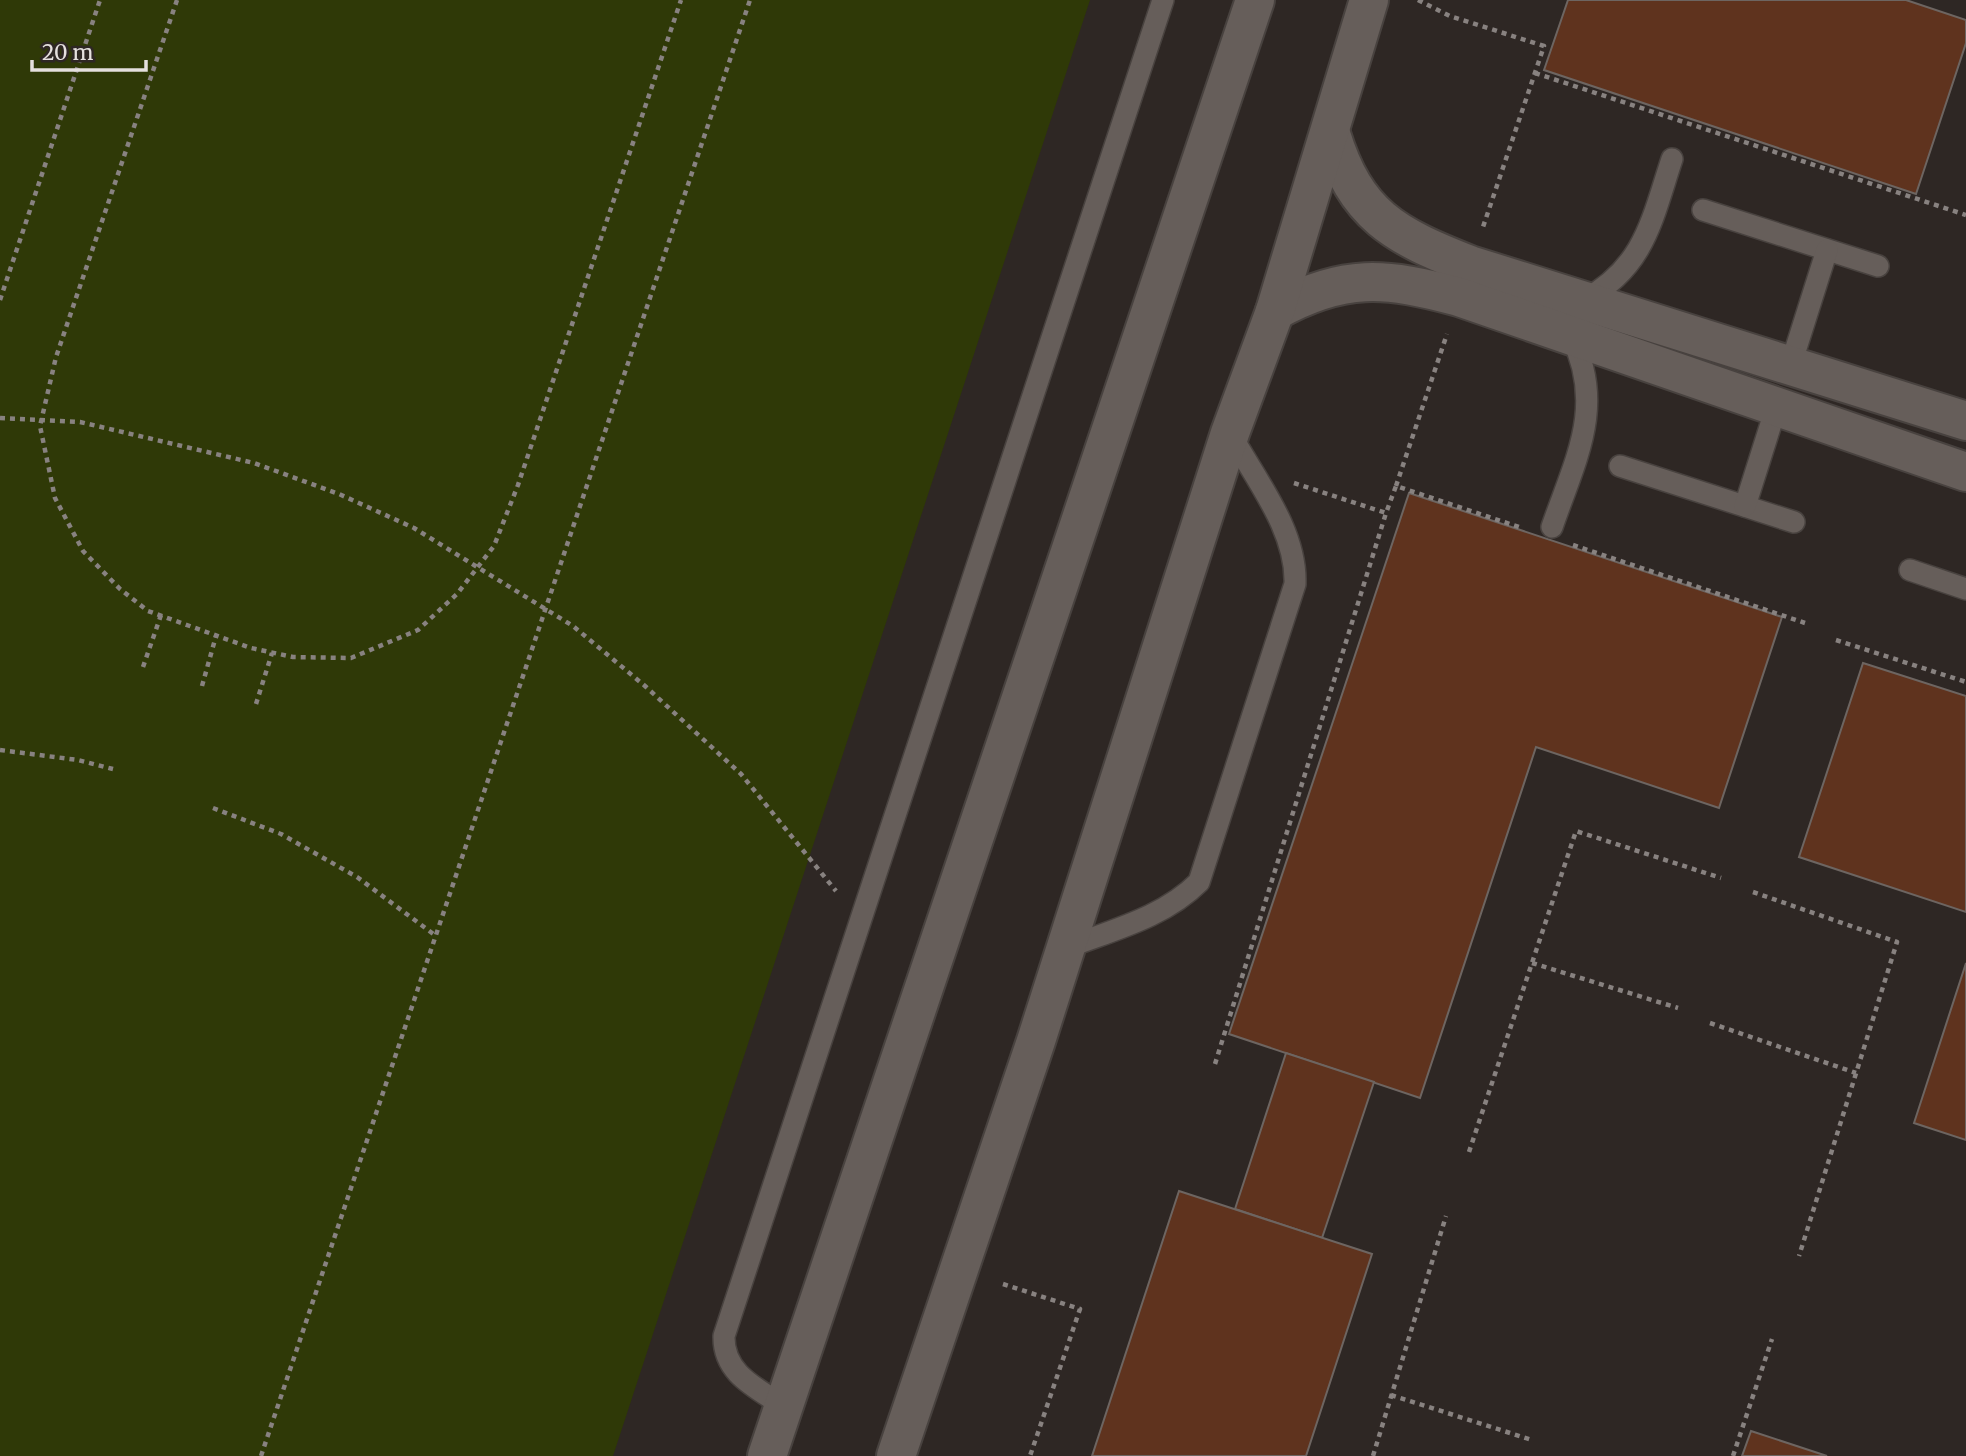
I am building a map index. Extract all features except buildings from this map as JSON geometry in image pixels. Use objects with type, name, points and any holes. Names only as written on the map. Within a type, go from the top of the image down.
[{"type":"street","points":[[767,1456],[1255,0]]},
{"type":"street","points":[[896,1456],[1066,947],[1230,433],[1275,311],[1371,1]]},
{"type":"street","points":[[1331,134],[1340,163],[1354,191],[1375,215],[1464,281],[1571,336],[1966,472]]},
{"type":"street","points":[[1275,311],[1307,293],[1341,283],[1377,280],[1413,284],[1464,281],[1584,300],[1966,421]]},
{"type":"lane","points":[[785,1407],[734,1371],[724,1349],[724,1336],[1163,0]]},
{"type":"lane","points":[[1584,300],[1620,275],[1646,239],[1672,159]]},
{"type":"lane","points":[[1703,210],[1878,266]]},
{"type":"lane","points":[[1791,364],[1827,250]]},
{"type":"lane","points":[[1552,527],[1587,423],[1587,377],[1571,336]]},
{"type":"lane","points":[[1745,506],[1776,408]]},
{"type":"lane","points":[[1066,947],[1155,914],[1183,898],[1199,882],[1295,584],[1295,561],[1284,529],[1230,433]]},
{"type":"lane","points":[[1620,466],[1794,522]]},
{"type":"lane","points":[[1910,570],[1966,589]]},
{"type":"path","points":[[0,300],[100,0]]},
{"type":"path","points":[[177,0],[56,357],[41,420],[55,498],[83,551],[120,589],[148,611],[272,653],[293,657],[351,658],[418,630],[457,594],[494,546],[518,485],[681,0]]},
{"type":"path","points":[[261,1456],[750,0]]},
{"type":"path","points":[[1396,486],[1544,46],[1450,16],[1418,0]]},
{"type":"path","points":[[1535,73],[1966,215]]},
{"type":"path","points":[[0,418],[80,422],[254,463],[339,494],[414,528],[583,634],[741,774],[836,888],[833,902]]},
{"type":"path","points":[[1215,1064],[1386,513]]},
{"type":"path","points":[[143,667],[161,615]]},
{"type":"path","points":[[202,686],[216,636]]},
{"type":"path","points":[[1836,640],[1966,682]]},
{"type":"path","points":[[256,704],[272,653]]},
{"type":"path","points":[[0,750],[78,760],[113,769]]},
{"type":"path","points":[[213,808],[281,834],[357,877],[436,936]]},
{"type":"path","points":[[1469,1152],[1576,831],[1721,878]]},
{"type":"path","points":[[1753,892],[1897,942],[1799,1256]]},
{"type":"path","points":[[1532,963],[1678,1008]]},
{"type":"path","points":[[1710,1023],[1856,1073]]},
{"type":"path","points":[[1373,1456],[1446,1216]]},
{"type":"path","points":[[1003,1284],[1080,1309],[1030,1456]]},
{"type":"path","points":[[1733,1456],[1772,1339]]},
{"type":"path","points":[[1391,1395],[1532,1440]]},
{"type":"green space","points":[[0,0],[1090,0],[613,1456],[0,1456]]}]
